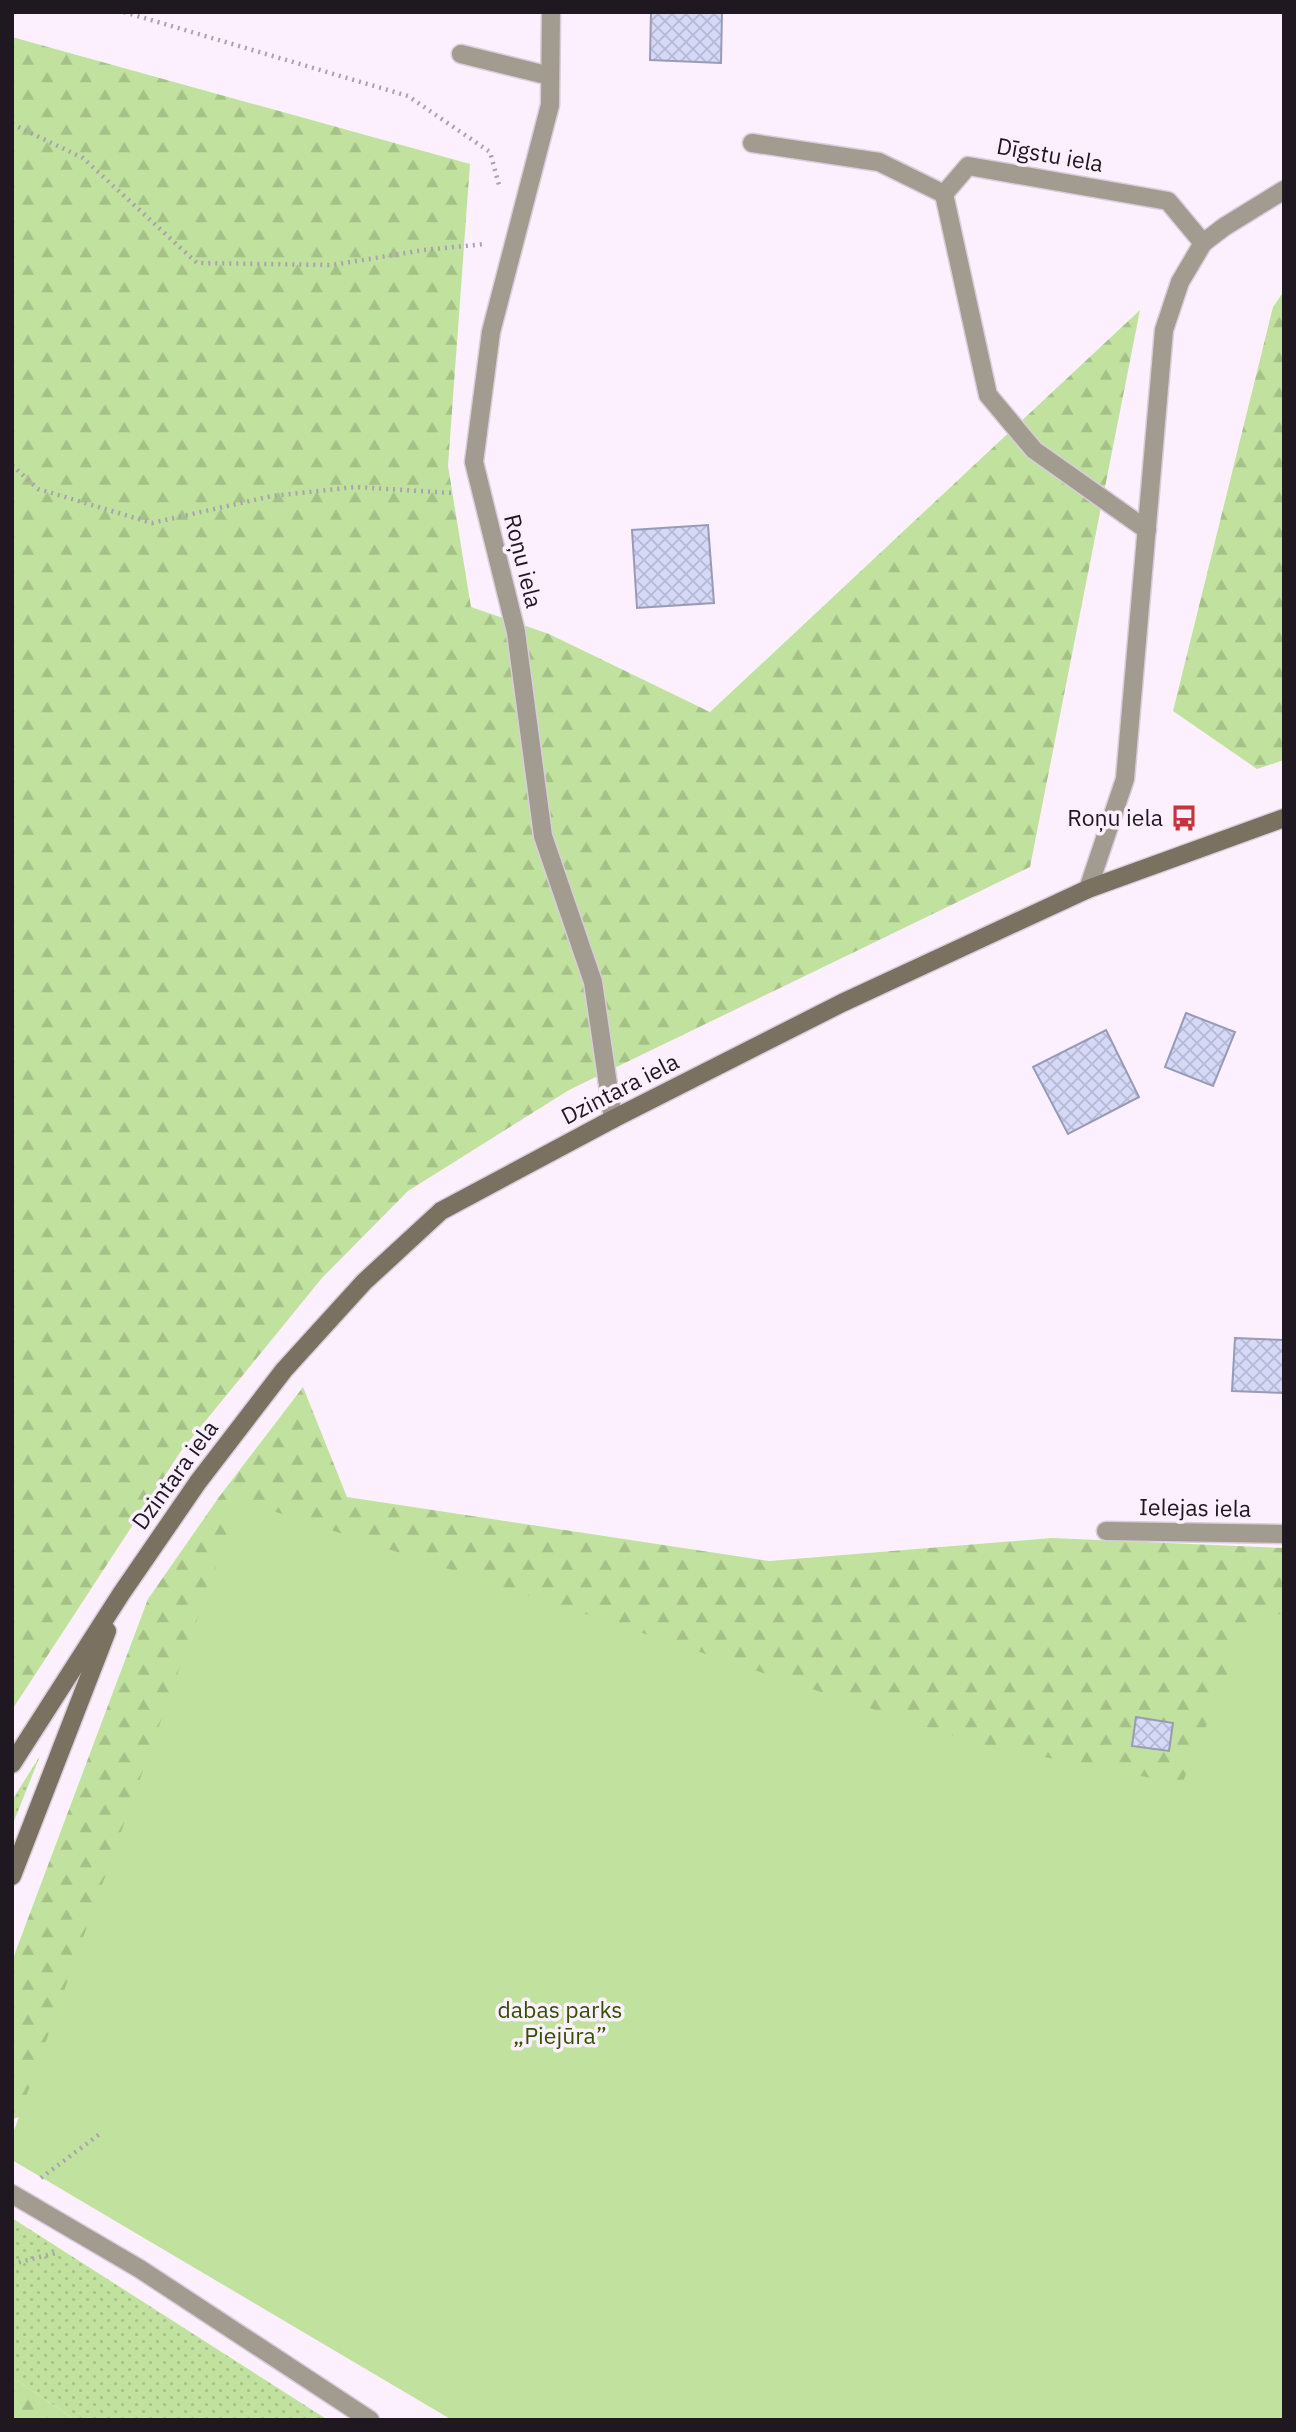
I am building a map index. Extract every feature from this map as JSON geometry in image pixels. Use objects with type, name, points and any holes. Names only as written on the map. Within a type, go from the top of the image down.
[{"type":"street","name":"Roņu iela","points":[[551,12],[550,105],[491,332],[474,462],[516,632],[543,836],[593,982],[613,1119]]},
{"type":"street","points":[[461,54],[551,76]]},
{"type":"street","points":[[752,144],[879,162],[944,194],[988,395],[1034,450],[1147,530]]},
{"type":"street","name":"Dīgstu iela","points":[[944,194],[968,166],[1168,201],[1203,243]]},
{"type":"street","points":[[1088,889],[1125,779],[1164,330],[1180,282],[1203,243],[1284,190]]},
{"type":"street","name":"Dzintara iela","points":[[12,1765],[121,1594],[198,1482],[284,1370],[364,1282],[441,1211],[613,1119],[842,1003],[1088,889],[1284,818]]},
{"type":"street","name":"Ielejas iela","points":[[1105,1531],[1284,1534]]},
{"type":"street","name":"Dzintara iela","points":[[12,1876],[121,1594]]},
{"type":"street","points":[[13,2194],[139,2269],[370,2420]]},
{"type":"path","points":[[124,12],[408,96],[490,152],[501,190]]},
{"type":"path","points":[[12,124],[83,158],[197,263],[332,265],[424,250],[515,242]]},
{"type":"path","points":[[12,465],[38,489],[152,523],[272,496],[355,487],[481,495]]},
{"type":"path","points":[[13,2194],[52,2172],[101,2133]]},
{"type":"green space","points":[[12,37],[470,164],[448,466],[471,607],[549,634],[710,712],[1140,310],[1030,867],[569,1090],[408,1191],[322,1278],[181,1451],[12,1710]]},
{"type":"green space","points":[[1284,291],[1284,760],[1257,769],[1173,711],[1273,307]]},
{"type":"green space","name":"dabas parks „Piejūra”","points":[[303,1387],[347,1497],[769,1561],[1052,1538],[1284,1548],[1284,2420],[244,2054],[12,2119],[12,1961],[148,1599],[219,1497]]},
{"type":"green space","name":"dabas parks „Piejūra”","points":[[240,1500],[978,1744],[1182,1784],[1252,1615],[1284,1614],[1284,2420],[452,2420],[12,2160],[12,2136]]},
{"type":"green space","points":[[40,1756],[12,1826],[12,1800]]},
{"type":"green space","points":[[12,2218],[328,2420],[75,2420],[12,2377]]},
{"type":"green space","points":[[12,2377],[75,2420],[12,2420]]},
{"type":"building","points":[[651,12],[722,12],[721,63],[650,60]]},
{"type":"building","points":[[708,525],[714,603],[637,608],[632,530]]},
{"type":"building","points":[[1186,1013],[1235,1032],[1213,1086],[1165,1067]]},
{"type":"building","points":[[1106,1030],[1139,1097],[1068,1134],[1033,1067]]},
{"type":"building","points":[[1235,1338],[1284,1340],[1284,1393],[1232,1391]]},
{"type":"building","points":[[1136,1717],[1173,1723],[1169,1751],[1132,1746]]},
{"type":"place","name":"Roņu iela","points":[[1184,818]]}]
